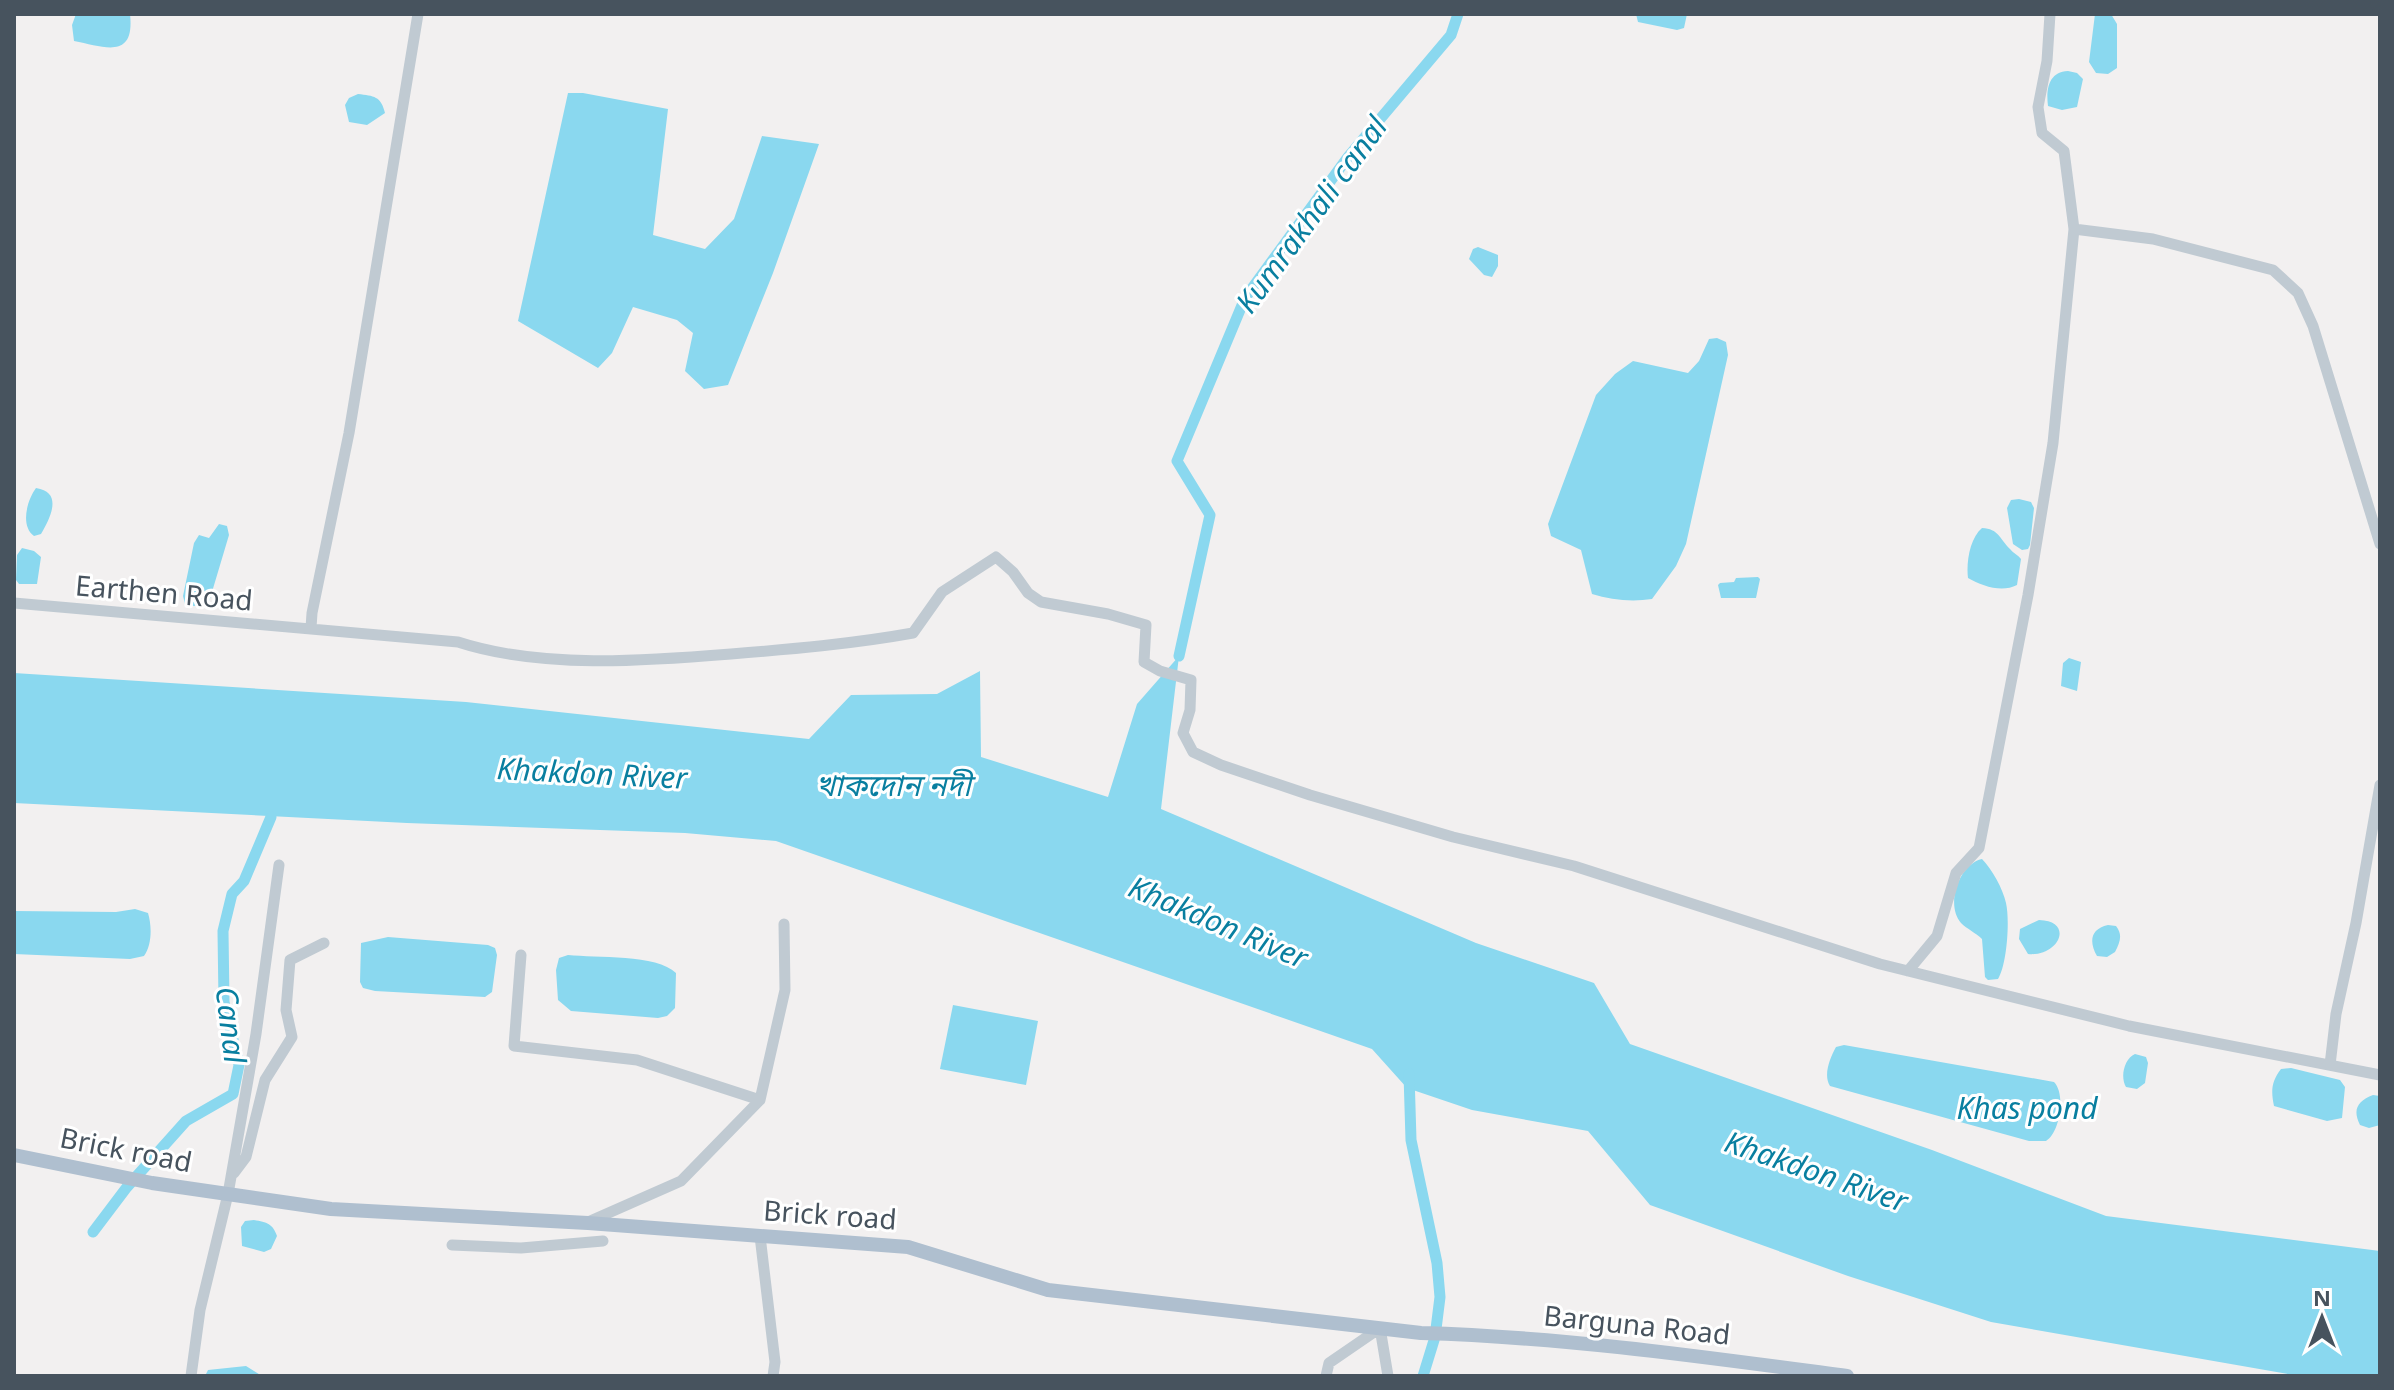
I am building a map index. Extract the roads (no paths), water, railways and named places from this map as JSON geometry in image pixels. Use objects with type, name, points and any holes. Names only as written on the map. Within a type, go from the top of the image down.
[{"type":"main road","name":"Brick road","points":[[14,1155],[152,1183],[331,1209],[588,1223],[908,1247],[1048,1290],[1421,1333]]},
{"type":"main road","name":"Barguna Road","points":[[1421,1333],[1659,1350],[1750,1369],[1847,1376]]},
{"type":"street","points":[[311,628],[349,433],[418,14]]},
{"type":"street","points":[[2050,14],[2047,61],[2038,107],[2042,133],[2064,151],[2074,229],[2051,458],[1979,848],[1956,873],[1937,936],[1908,971],[2129,1026],[2380,1075]]},
{"type":"street","points":[[2074,229],[2153,239],[2254,264],[2273,270],[2298,293],[2313,326],[2380,544]]},
{"type":"street","name":"Earthen Road","points":[[14,603],[458,642],[489,652],[636,662],[849,644],[913,633],[942,592],[996,557],[1013,572],[1028,593],[1041,602],[1108,614],[1146,625],[1144,662],[1191,680],[1190,710],[1183,733],[1193,752],[1221,765],[1453,837],[1574,866],[1908,971]]},
{"type":"street","points":[[2330,1065],[2336,1014],[2356,923],[2380,785]]},
{"type":"street","name":"Brick road","points":[[191,1376],[200,1310],[228,1194],[256,1034],[279,865]]},
{"type":"street","points":[[588,1223],[681,1181],[760,1100],[785,990],[784,924]]},
{"type":"street","points":[[231,1177],[246,1157],[265,1080],[292,1037],[286,1010],[290,960],[324,943]]},
{"type":"street","points":[[521,955],[514,1046],[637,1060],[760,1100]]},
{"type":"street","points":[[570,1244],[571,1222]]},
{"type":"street","points":[[760,1236],[775,1362],[773,1376]]},
{"type":"street","points":[[452,1245],[521,1248],[603,1241]]},
{"type":"street","points":[[1326,1376],[1329,1363],[1380,1328],[1388,1376]]},
{"type":"water","points":[[76,14],[130,14],[128,38],[116,47],[74,41],[72,25]]},
{"type":"water","points":[[1636,14],[1687,14],[1684,28],[1677,30],[1638,22]]},
{"type":"water","points":[[2095,14],[2111,14],[2117,24],[2117,68],[2108,74],[2096,73],[2089,62]]},
{"type":"water","points":[[2068,71],[2077,73],[2083,79],[2077,107],[2062,110],[2048,106],[2047,94],[2052,78]]},
{"type":"water","points":[[568,93],[668,109],[653,235],[705,249],[734,219],[762,136],[819,144],[773,273],[728,385],[704,389],[685,371],[693,333],[677,320],[633,307],[612,353],[598,368],[518,321]]},
{"type":"water","points":[[358,94],[376,98],[385,113],[367,125],[349,122],[345,105],[349,98]]},
{"type":"water","points":[[1478,247],[1498,255],[1498,266],[1492,277],[1484,275],[1469,259],[1473,249]]},
{"type":"water","points":[[1709,339],[1726,342],[1728,355],[1686,544],[1676,566],[1652,599],[1622,600],[1592,594],[1581,550],[1551,536],[1548,524],[1596,395],[1615,374],[1633,361],[1688,373],[1699,361]]},
{"type":"water","points":[[36,488],[50,494],[52,506],[41,534],[34,536],[27,526],[26,513]]},
{"type":"water","points":[[2011,500],[2031,502],[2034,508],[2030,545],[2022,550],[2013,544],[2007,508]]},
{"type":"water","points":[[219,524],[227,526],[229,535],[209,602],[194,606],[185,604],[183,596],[194,543],[199,535],[209,538]]},
{"type":"water","points":[[1982,528],[1995,532],[2021,559],[2017,585],[1992,588],[1968,578],[1970,551],[1974,538]]},
{"type":"water","points":[[22,548],[34,551],[41,557],[37,584],[19,584],[16,580],[17,555]]},
{"type":"water","points":[[1758,577],[1756,598],[1721,598],[1720,583],[1734,582],[1736,578]]},
{"type":"water","name":"খাকদোন নদী","points":[[1179,656],[1161,809],[1476,943],[1594,983],[1630,1044],[1932,1150],[2106,1216],[2380,1251],[2380,1376],[2299,1376],[1991,1322],[1848,1276],[1650,1205],[1588,1131],[1472,1110],[1407,1088],[1372,1049],[776,841],[685,833],[407,823],[14,803],[14,673],[466,702],[809,739],[851,695],[937,694],[980,671],[981,757],[1108,797],[1137,704]]},
{"type":"water","points":[[2069,658],[2081,662],[2077,691],[2061,686],[2063,663]]},
{"type":"water","points":[[1982,859],[2002,892],[2008,920],[2006,953],[2001,972],[1998,979],[1988,980],[1985,977],[1982,939],[1961,923],[1954,906],[1961,877],[1974,862]]},
{"type":"water","points":[[135,909],[148,913],[149,918],[150,941],[144,956],[130,959],[14,954],[14,911],[116,912]]},
{"type":"water","points":[[2039,920],[2057,926],[2059,938],[2048,950],[2028,954],[2019,939],[2020,929]]},
{"type":"water","points":[[2108,925],[2118,929],[2118,945],[2115,952],[2107,957],[2097,956],[2093,946],[2094,933]]},
{"type":"water","points":[[388,937],[495,948],[497,955],[492,992],[485,997],[363,988],[360,982],[361,943]]},
{"type":"water","points":[[568,955],[625,958],[667,967],[676,973],[675,1008],[667,1016],[658,1018],[571,1011],[558,1000],[556,970],[559,958]]},
{"type":"water","points":[[953,1005],[1038,1021],[1026,1085],[940,1069]]},
{"type":"water","name":"Khas pond","points":[[1844,1045],[2054,1082],[2060,1095],[2060,1113],[2055,1130],[2046,1141],[2029,1141],[1830,1086],[1827,1072],[1830,1061],[1836,1047]]},
{"type":"water","points":[[2135,1054],[2146,1057],[2148,1063],[2145,1083],[2137,1089],[2126,1087],[2123,1078],[2126,1064]]},
{"type":"water","points":[[2291,1068],[2340,1080],[2345,1087],[2342,1118],[2327,1121],[2274,1106],[2272,1091],[2275,1078],[2281,1069]]},
{"type":"water","points":[[2373,1095],[2380,1096],[2380,1125],[2369,1128],[2360,1125],[2357,1110],[2360,1103]]},
{"type":"water","points":[[254,1220],[274,1229],[277,1236],[271,1249],[264,1252],[242,1246],[241,1227],[245,1221]]},
{"type":"water","points":[[246,1366],[262,1376],[205,1376],[208,1370]]},
{"type":"waterway","name":"Kumrakhali canal","points":[[1179,656],[1210,515],[1177,461],[1245,298],[1348,157],[1451,35],[1458,14]]},
{"type":"waterway","name":"Canal","points":[[93,1232],[127,1187],[186,1121],[233,1094],[239,1065],[224,1002],[223,931],[232,894],[244,881],[271,817]]},
{"type":"waterway","points":[[1409,1074],[1411,1140],[1437,1263],[1440,1297],[1435,1337],[1423,1376]]},
{"type":"water label","name":"Khakdon River","points":[[592,774]]},
{"type":"water label","name":"Khakdon River","points":[[1218,923]]},
{"type":"water label","name":"Khakdon River","points":[[1816,1172]]}]
